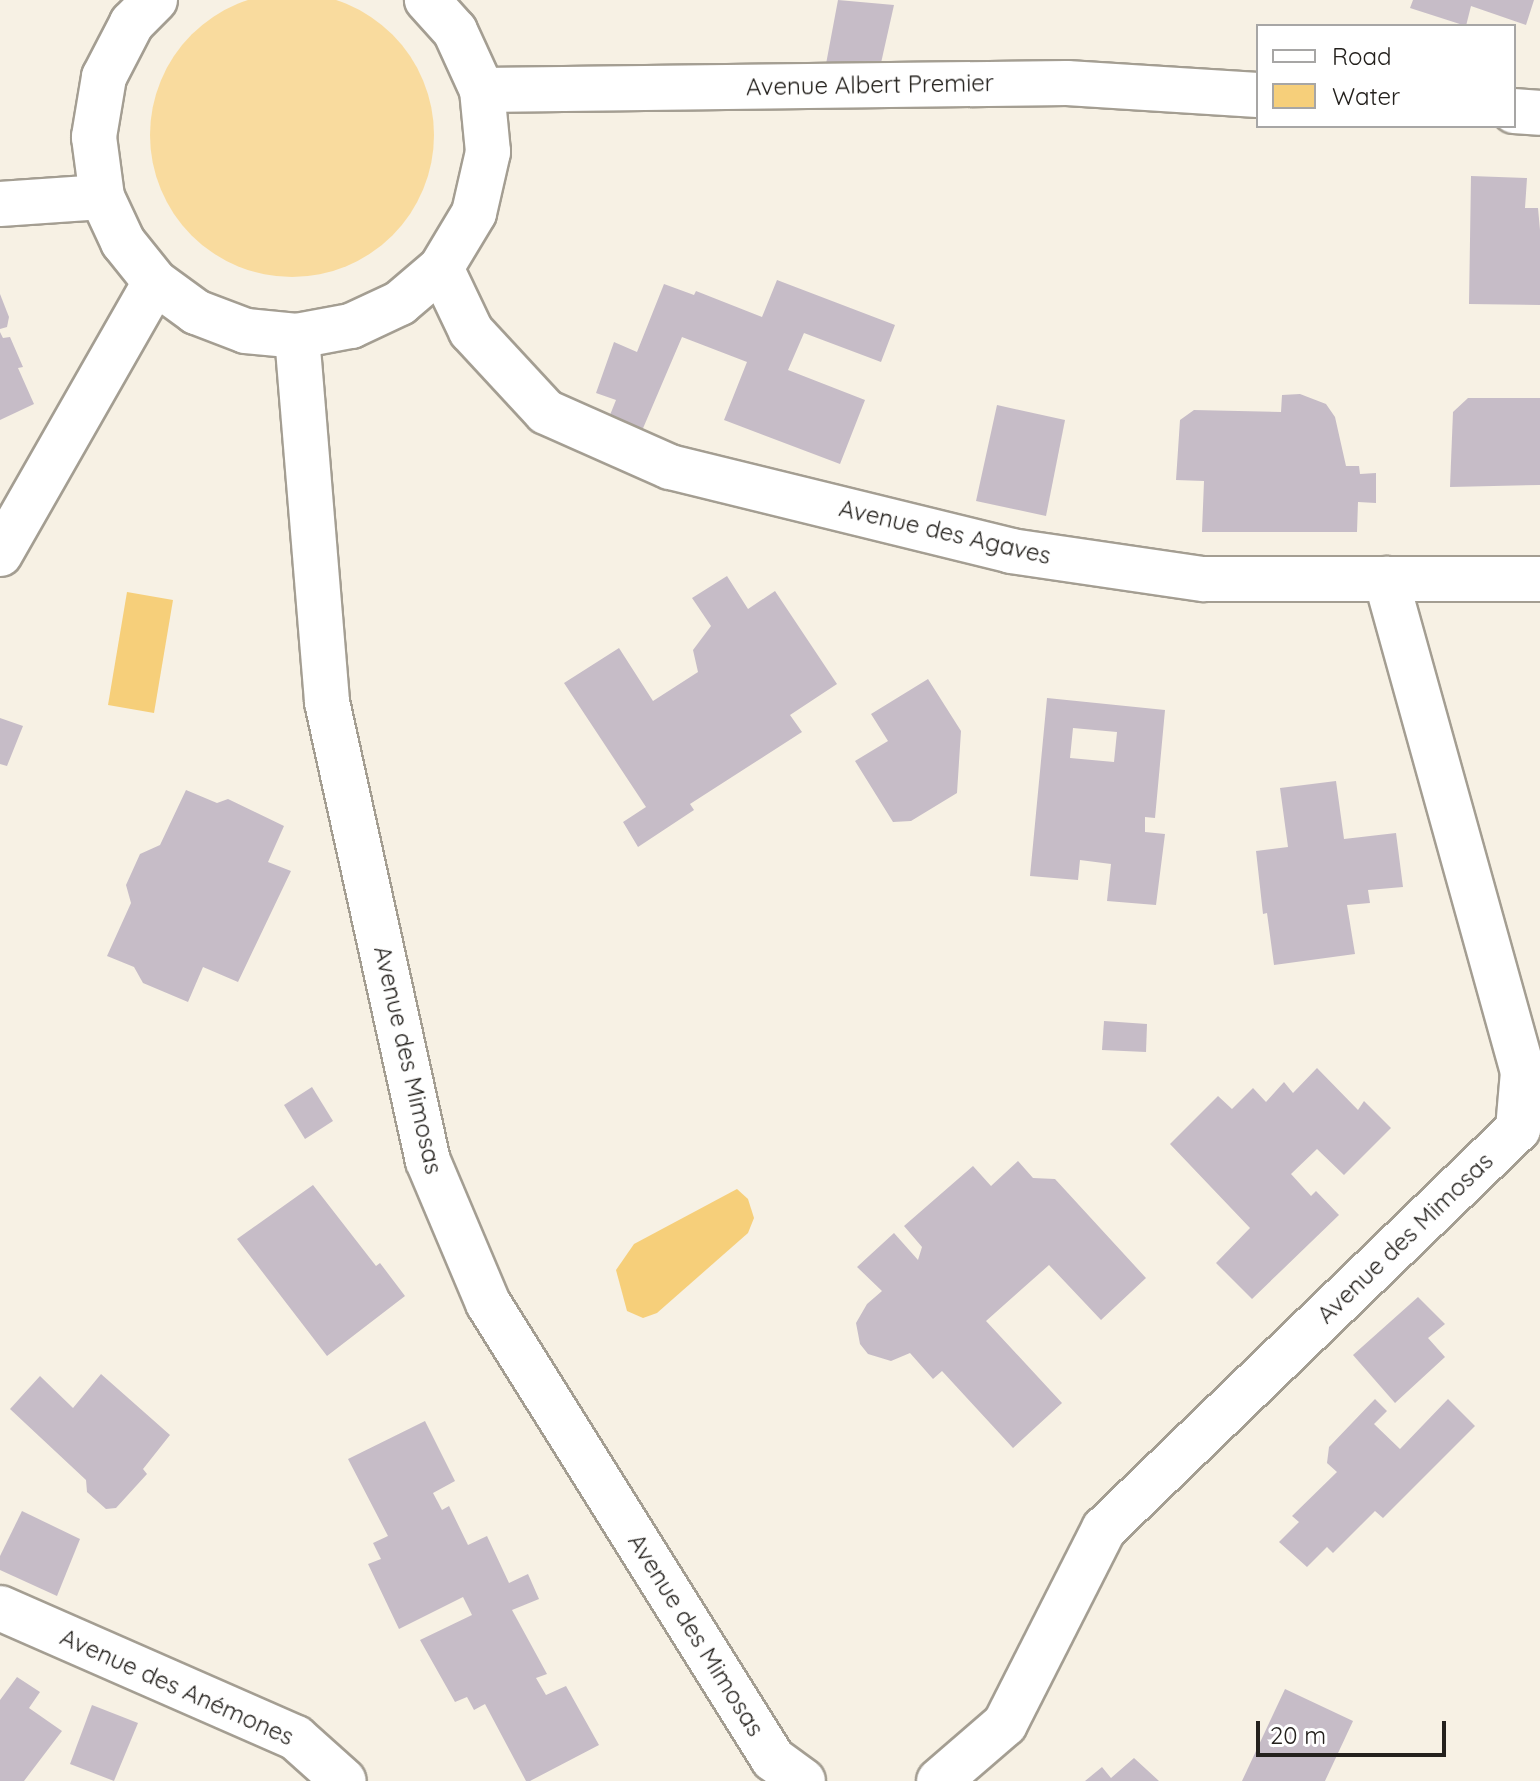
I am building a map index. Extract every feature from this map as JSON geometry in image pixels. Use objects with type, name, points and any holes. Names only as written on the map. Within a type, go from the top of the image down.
[{"type":"street","points":[[155,0],[132,23],[104,77],[94,137],[102,197],[123,242],[155,282],[196,312],[246,331],[297,336],[351,326],[400,303],[441,268],[474,213],[488,152],[482,90],[455,31],[427,0]]},
{"type":"street","name":"Avenue Albert Premier","points":[[482,90],[1067,83],[1256,95]]},
{"type":"street","points":[[1516,111],[1540,113]]},
{"type":"street","points":[[0,204],[102,197]]},
{"type":"street","name":"Avenue des Agaves","points":[[441,268],[471,331],[546,412],[670,467],[1011,551],[1204,579],[1540,579]]},
{"type":"street","points":[[0,554],[155,282]]},
{"type":"street","name":"Avenue des Mimosas","points":[[297,336],[327,702],[428,1161],[488,1303],[773,1759],[803,1781]]},
{"type":"street","name":"Avenue des Mimosas","points":[[939,1781],[1005,1724],[1104,1529],[1518,1129],[1523,1072],[1386,579]]},
{"type":"street","name":"Avenue des Anémones","points":[[0,1608],[296,1738],[344,1781]]},
{"type":"shaded area","points":[[251,-1],[333,-1],[371,17],[393,34],[418,68],[434,121],[432,163],[424,189],[393,236],[359,261],[306,277],[264,275],[238,267],[191,236],[166,202],[150,149],[152,107],[160,81],[174,56],[202,25],[225,9]]},
{"type":"water","points":[[127,592],[173,600],[154,713],[108,705]]},
{"type":"water","points":[[737,1189],[748,1199],[754,1218],[748,1233],[657,1313],[643,1318],[627,1311],[616,1270],[634,1244]]},
{"type":"building","points":[[838,0],[894,5],[881,63],[826,64]]},
{"type":"building","points":[[1413,0],[1534,0],[1526,25],[1471,6],[1466,24],[1410,8]]},
{"type":"building","points":[[1471,176],[1527,178],[1525,208],[1538,208],[1540,305],[1469,304]]},
{"type":"building","points":[[777,280],[895,325],[881,362],[804,333],[788,370],[865,400],[840,464],[724,420],[747,362],[682,337],[641,433],[610,415],[616,400],[596,393],[614,342],[637,352],[664,284],[694,295],[696,291],[762,317]]},
{"type":"building","points":[[0,294],[9,317],[7,327],[0,329]]},
{"type":"building","points":[[0,332],[3,338],[10,337],[23,367],[18,368],[34,404],[0,420]]},
{"type":"building","points":[[1300,394],[1326,404],[1335,417],[1346,466],[1359,466],[1360,474],[1376,473],[1376,503],[1358,502],[1357,532],[1202,532],[1204,481],[1176,480],[1180,420],[1194,410],[1281,412],[1282,395]]},
{"type":"building","points":[[1468,398],[1540,398],[1540,485],[1450,487],[1453,412]]},
{"type":"building","points":[[997,405],[1065,420],[1046,516],[976,501]]},
{"type":"building","points":[[727,576],[748,609],[775,591],[837,684],[790,715],[802,732],[690,804],[694,810],[638,847],[623,822],[646,807],[564,683],[619,648],[653,701],[698,672],[693,650],[711,626],[692,598]]},
{"type":"building","points":[[928,679],[961,731],[957,793],[911,821],[893,822],[855,761],[888,741],[871,714]]},
{"type":"building","points":[[1047,698],[1165,710],[1155,818],[1145,817],[1145,832],[1165,834],[1156,905],[1107,901],[1111,864],[1080,860],[1078,880],[1030,876]],"holes":[[[1073,728],[1117,732],[1114,762],[1070,758]]]},
{"type":"building","points":[[0,718],[23,726],[7,766],[0,764]]},
{"type":"building","points":[[1336,781],[1344,839],[1396,833],[1403,887],[1368,890],[1370,903],[1347,905],[1355,954],[1274,965],[1267,913],[1263,914],[1256,851],[1288,847],[1280,788]]},
{"type":"building","points":[[186,790],[217,803],[228,799],[284,826],[268,862],[291,871],[238,982],[203,967],[188,1002],[143,983],[134,967],[107,956],[131,903],[126,885],[140,854],[160,845]]},
{"type":"building","points":[[1104,1021],[1147,1024],[1146,1052],[1102,1050]]},
{"type":"building","points":[[1317,1068],[1358,1110],[1364,1101],[1391,1128],[1344,1175],[1317,1149],[1291,1174],[1311,1196],[1316,1191],[1339,1215],[1252,1299],[1216,1263],[1250,1228],[1170,1144],[1218,1096],[1232,1109],[1253,1088],[1266,1102],[1284,1082],[1293,1093]]},
{"type":"building","points":[[312,1087],[333,1121],[305,1139],[284,1105]]},
{"type":"building","points":[[1018,1161],[1033,1178],[1055,1179],[1146,1278],[1101,1320],[1049,1265],[986,1321],[1062,1403],[1013,1448],[942,1371],[933,1379],[910,1353],[891,1361],[868,1354],[860,1344],[856,1323],[867,1304],[882,1291],[857,1267],[894,1233],[918,1260],[922,1247],[904,1226],[973,1166],[991,1186]]},
{"type":"building","points":[[313,1185],[376,1266],[380,1263],[405,1296],[327,1356],[237,1239]]},
{"type":"building","points":[[1418,1297],[1445,1324],[1428,1338],[1445,1357],[1395,1403],[1353,1355]]},
{"type":"building","points":[[101,1374],[170,1435],[143,1469],[147,1474],[116,1508],[106,1509],[87,1492],[86,1480],[10,1409],[40,1376],[73,1408]]},
{"type":"building","points":[[1375,1399],[1387,1411],[1374,1424],[1400,1449],[1448,1399],[1475,1426],[1383,1518],[1375,1511],[1333,1553],[1327,1547],[1307,1567],[1279,1542],[1299,1522],[1292,1516],[1337,1472],[1327,1463],[1329,1447]]},
{"type":"building","points":[[425,1421],[455,1481],[433,1493],[442,1510],[449,1506],[468,1545],[487,1536],[509,1583],[528,1574],[539,1599],[512,1610],[547,1674],[536,1678],[546,1695],[566,1686],[599,1745],[530,1781],[526,1781],[485,1704],[474,1710],[467,1697],[455,1702],[420,1640],[472,1615],[463,1597],[399,1629],[368,1564],[381,1559],[373,1543],[388,1536],[348,1459]]},
{"type":"building","points":[[22,1511],[80,1539],[57,1596],[0,1570],[0,1556]]},
{"type":"building","points":[[17,1677],[40,1692],[29,1708],[62,1731],[24,1781],[0,1781],[0,1700]]},
{"type":"building","points":[[1285,1689],[1353,1721],[1325,1781],[1242,1781]]},
{"type":"building","points":[[92,1705],[138,1723],[114,1781],[70,1764]]},
{"type":"building","points":[[1134,1758],[1159,1781],[1085,1781],[1102,1767],[1111,1778]]}]
